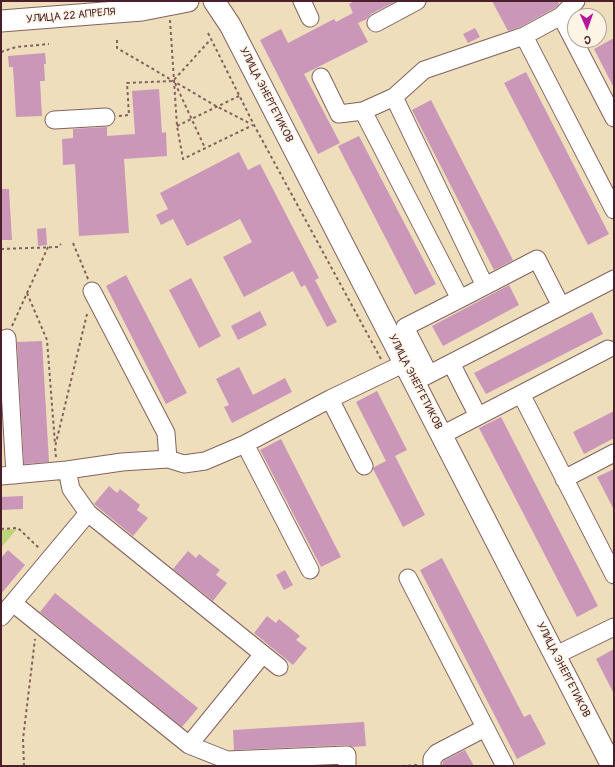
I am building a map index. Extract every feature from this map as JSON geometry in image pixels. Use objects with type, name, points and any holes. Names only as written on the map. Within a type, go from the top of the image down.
[{"type":"main road","name":"УЛИЦА 22 АПРЕЛЯ","points":[[1,21],[142,10],[188,1]]},
{"type":"main road","name":"УЛИЦА ЭНЕРГЕТИКОВ","points":[[214,1],[230,25],[396,367],[422,378],[442,435],[612,766]]},
{"type":"street","points":[[302,1],[310,18]]},
{"type":"street","points":[[376,23],[417,1]]},
{"type":"street","points":[[321,77],[340,114],[363,111],[394,97],[424,70],[524,36],[561,16],[575,1]]},
{"type":"street","points":[[561,16],[614,118]]},
{"type":"street","points":[[524,36],[614,210]]},
{"type":"street","points":[[394,97],[485,286]]},
{"type":"street","points":[[363,111],[460,299]]},
{"type":"street","points":[[54,120],[106,117]]},
{"type":"street","points":[[561,306],[537,259],[405,327],[422,378],[614,279]]},
{"type":"street","points":[[92,291],[166,433],[168,459]]},
{"type":"street","points":[[7,338],[8,476],[122,462],[168,459],[184,464],[206,462],[245,444],[330,399],[396,367]]},
{"type":"street","points":[[442,435],[608,350]]},
{"type":"street","points":[[451,363],[478,416]]},
{"type":"street","points":[[521,394],[614,575]]},
{"type":"street","points":[[330,399],[364,466]]},
{"type":"street","points":[[245,444],[310,570]]},
{"type":"street","points":[[564,479],[614,453]]},
{"type":"street","points":[[61,470],[71,489],[88,513],[279,667]]},
{"type":"street","points":[[1,618],[88,513]]},
{"type":"street","points":[[408,578],[505,766]]},
{"type":"street","points":[[13,603],[189,745],[227,760],[347,755],[348,766]]},
{"type":"street","points":[[556,655],[614,627]]},
{"type":"street","points":[[189,745],[263,654]]},
{"type":"street","points":[[432,766],[432,759],[437,753],[485,728]]},
{"type":"path","points":[[170,17],[176,126],[183,159],[253,124]]},
{"type":"path","points":[[208,33],[253,124],[396,367]]},
{"type":"path","points":[[106,117],[129,116],[127,83],[174,80],[211,39]]},
{"type":"path","points":[[117,40],[117,48],[174,80],[216,106],[253,124]]},
{"type":"path","points":[[1,52],[16,47],[49,44]]},
{"type":"path","points":[[174,80],[190,119],[205,148]]},
{"type":"path","points":[[176,126],[239,96]]},
{"type":"path","points":[[55,448],[92,291],[73,243]]},
{"type":"path","points":[[1,249],[58,247],[61,244]]},
{"type":"path","points":[[7,338],[48,247]]},
{"type":"path","points":[[27,293],[47,340],[55,448],[61,470]]},
{"type":"path","points":[[1,529],[18,528],[50,558]]},
{"type":"path","points":[[24,766],[23,739],[37,622]]},
{"type":"green space","points":[[1,530],[16,530],[1,548]]},
{"type":"building","points":[[355,1],[396,1],[371,14],[367,19],[358,23],[368,42],[304,74],[340,143],[318,154],[260,40],[281,29],[288,43],[334,19],[336,22],[353,13],[349,4]]},
{"type":"building","points":[[492,1],[558,1],[559,4],[555,8],[520,27],[508,31]]},
{"type":"building","points":[[475,28],[480,37],[468,43],[463,34]]},
{"type":"building","points":[[614,38],[614,88],[594,49],[607,48],[607,42]]},
{"type":"building","points":[[45,53],[45,81],[40,81],[42,116],[16,117],[13,67],[9,67],[8,56]]},
{"type":"building","points":[[526,72],[609,234],[588,245],[504,83]]},
{"type":"building","points":[[159,89],[162,133],[166,132],[167,156],[124,159],[129,233],[79,236],[75,164],[63,165],[62,139],[73,138],[73,129],[107,127],[107,136],[135,134],[132,91]]},
{"type":"building","points":[[431,100],[513,260],[494,270],[412,110]]},
{"type":"building","points":[[359,136],[436,284],[415,295],[338,146]]},
{"type":"building","points":[[239,152],[248,170],[260,164],[319,278],[315,280],[337,322],[327,327],[305,285],[301,287],[293,271],[244,297],[223,257],[252,242],[240,219],[187,246],[173,219],[161,225],[156,215],[168,209],[160,193]]},
{"type":"building","points":[[1,189],[9,189],[12,240],[1,240]]},
{"type":"building","points":[[46,228],[47,245],[38,246],[37,229]]},
{"type":"building","points":[[126,275],[187,393],[166,404],[106,286]]},
{"type":"building","points":[[191,278],[221,336],[199,348],[169,290]]},
{"type":"building","points":[[509,285],[519,305],[443,346],[432,326]]},
{"type":"building","points":[[260,311],[267,325],[238,340],[231,326]]},
{"type":"building","points":[[592,312],[603,334],[486,394],[474,373]]},
{"type":"building","points":[[42,341],[49,462],[24,464],[17,342]]},
{"type":"building","points":[[239,367],[253,395],[285,378],[292,392],[232,423],[224,407],[229,405],[216,379]]},
{"type":"building","points":[[377,391],[407,450],[395,456],[425,515],[403,527],[373,469],[386,461],[356,402]]},
{"type":"building","points":[[614,411],[614,438],[584,454],[573,432]]},
{"type":"building","points":[[501,417],[598,606],[577,617],[479,428]]},
{"type":"building","points":[[281,439],[341,557],[321,567],[260,450]]},
{"type":"building","points":[[614,469],[614,510],[597,477]]},
{"type":"building","points":[[109,486],[117,493],[120,489],[140,505],[137,510],[148,518],[133,536],[94,504]]},
{"type":"building","points":[[23,496],[23,509],[1,510],[1,497]]},
{"type":"building","points":[[8,550],[25,565],[1,594],[1,558]]},
{"type":"building","points":[[188,551],[196,558],[199,554],[220,570],[216,575],[227,583],[213,601],[173,569]]},
{"type":"building","points":[[442,558],[524,717],[530,714],[546,744],[517,759],[420,570]]},
{"type":"building","points":[[285,570],[293,585],[284,590],[276,575]]},
{"type":"building","points":[[55,593],[198,708],[182,727],[40,612]]},
{"type":"building","points":[[267,616],[276,623],[279,619],[300,636],[296,640],[307,648],[293,665],[254,633]]},
{"type":"building","points":[[614,649],[614,694],[596,659]]},
{"type":"building","points":[[364,722],[366,746],[352,747],[347,745],[234,750],[233,730]]},
{"type":"building","points":[[465,750],[474,766],[442,766],[443,761]]}]
